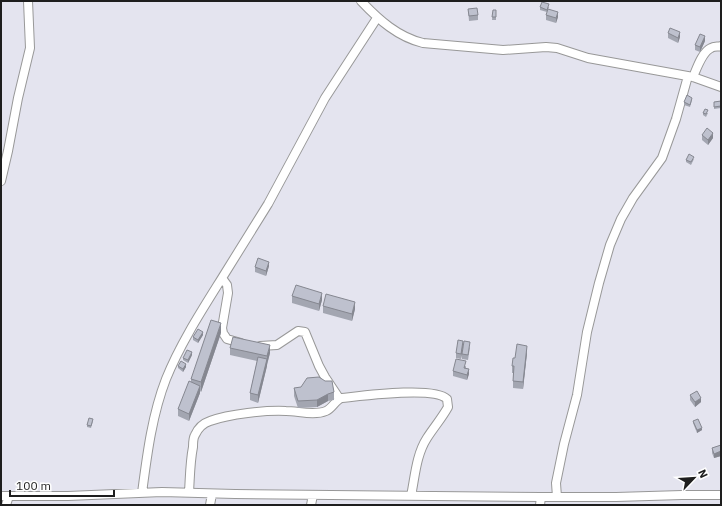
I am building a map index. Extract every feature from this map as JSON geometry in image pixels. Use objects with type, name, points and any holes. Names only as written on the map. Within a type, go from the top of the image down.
[{"type":"street","points":[[1,181],[30,48],[31,36],[28,1]]},
{"type":"street","points":[[361,1],[377,18],[404,36],[424,43],[503,50],[546,47],[557,48],[588,58],[674,73],[721,87]]},
{"type":"street","points":[[142,493],[149,443],[161,392],[166,378],[189,333],[268,204],[325,98],[377,18]]},
{"type":"street","points":[[556,497],[556,483],[564,444],[577,395],[587,332],[610,245],[633,198],[662,158],[690,77],[708,50],[721,46]]},
{"type":"street","points":[[222,278],[228,285],[222,328],[227,339],[246,344],[274,346],[295,332],[303,331],[308,336],[325,377],[340,398]]},
{"type":"street","points":[[189,492],[190,464],[194,435],[199,428],[210,421],[249,413],[280,410],[315,413],[326,412],[340,398],[412,392],[440,394],[446,399],[448,407],[441,420],[426,439],[420,452],[412,496]]},
{"type":"street","points":[[6,505],[5,496],[68,496],[189,492],[212,494],[412,496],[540,501],[556,497],[721,495]]},
{"type":"street","points":[[210,505],[212,494]]},
{"type":"street","points":[[311,505],[313,495]]},
{"type":"building","points":[[542,2],[549,4],[547,10],[540,7]]},
{"type":"building","points":[[477,8],[478,15],[469,16],[468,9]]},
{"type":"building","points":[[548,9],[558,12],[556,18],[546,15]]},
{"type":"building","points":[[493,10],[496,10],[496,17],[492,17]]},
{"type":"building","points":[[670,28],[680,32],[678,38],[668,33]]},
{"type":"building","points":[[700,34],[705,36],[700,47],[695,45]]},
{"type":"building","points":[[687,95],[692,98],[690,105],[684,102]]},
{"type":"building","points":[[721,101],[721,106],[714,107],[714,102]]},
{"type":"building","points":[[705,109],[708,110],[706,114],[703,113]]},
{"type":"building","points":[[707,128],[713,133],[708,140],[702,135]]},
{"type":"building","points":[[689,154],[694,157],[691,162],[686,160]]},
{"type":"building","points":[[258,258],[269,262],[266,271],[255,267]]},
{"type":"building","points":[[296,285],[322,293],[319,304],[292,296]]},
{"type":"building","points":[[326,294],[355,302],[352,314],[323,306]]},
{"type":"building","points":[[211,320],[221,323],[201,382],[191,379]]},
{"type":"building","points":[[198,329],[203,332],[198,340],[193,337]]},
{"type":"building","points":[[233,337],[270,345],[267,356],[230,348]]},
{"type":"building","points":[[458,340],[463,341],[461,354],[456,353]]},
{"type":"building","points":[[464,341],[470,342],[468,355],[462,354]]},
{"type":"building","points":[[517,344],[527,346],[523,382],[513,381],[514,366],[512,366]]},
{"type":"building","points":[[187,350],[192,352],[188,360],[183,358]]},
{"type":"building","points":[[258,357],[267,359],[258,395],[250,393]]},
{"type":"building","points":[[456,359],[466,361],[464,368],[469,369],[467,375],[453,371]]},
{"type":"building","points":[[181,361],[186,364],[183,369],[178,366]]},
{"type":"building","points":[[319,377],[325,381],[332,381],[334,392],[317,400],[298,401],[294,388],[301,387],[307,378]]},
{"type":"building","points":[[189,381],[200,386],[189,414],[178,409]]},
{"type":"building","points":[[697,391],[701,398],[695,402],[690,395]]},
{"type":"building","points":[[89,418],[93,419],[91,426],[87,425]]},
{"type":"building","points":[[698,419],[702,428],[697,430],[693,421]]},
{"type":"building","points":[[721,445],[721,451],[714,454],[712,448]]}]
